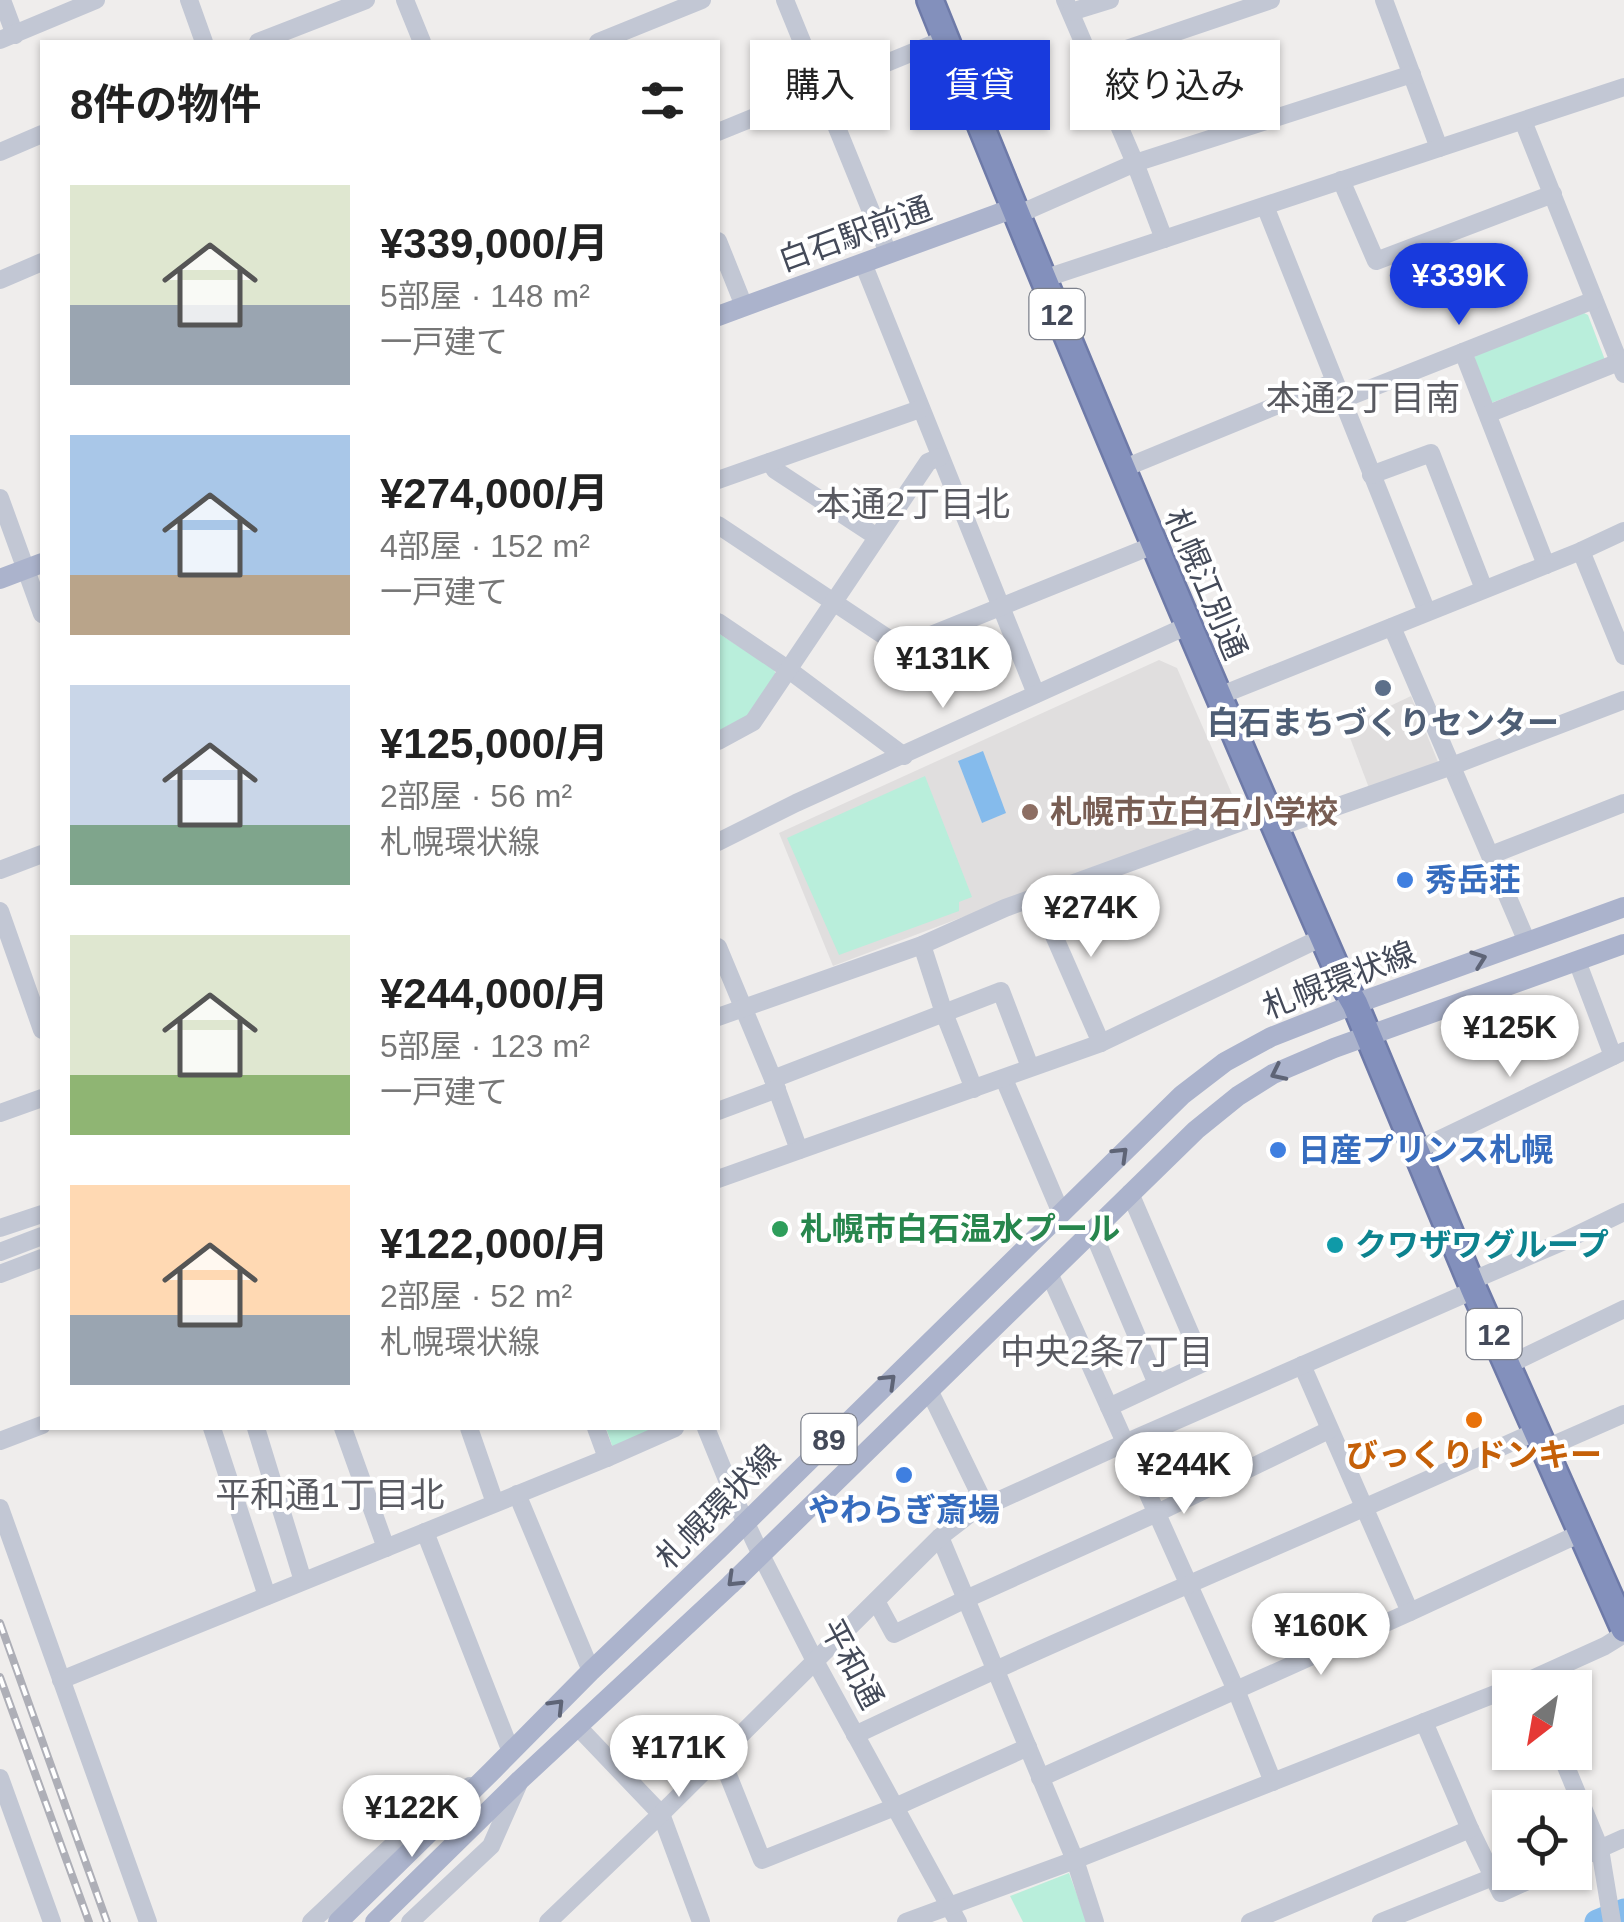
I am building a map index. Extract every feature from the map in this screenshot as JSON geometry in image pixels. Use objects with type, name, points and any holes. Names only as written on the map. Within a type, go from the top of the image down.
[{"type":"highway","name":"札幌江別通","points":[[930,0],[1154,545],[1624,1632]]},
{"type":"main road","name":"白石駅前通","points":[[720,315],[888,253],[1015,212]]},
{"type":"main road","points":[[0,579],[34,566]]},
{"type":"main road","name":"札幌環状線","points":[[338,1922],[1182,1094],[1225,1062],[1271,1037],[1624,907]]},
{"type":"main road","name":"札幌環状線","points":[[375,1922],[760,1555],[1130,1193],[1238,1096],[1334,1048],[1624,944]]},
{"type":"street","points":[[2,0],[7,37],[96,0]]},
{"type":"street","points":[[188,0],[203,40]]},
{"type":"street","points":[[263,40],[366,0]]},
{"type":"street","points":[[405,0],[421,40]]},
{"type":"street","points":[[632,36],[702,0]]},
{"type":"street","points":[[785,0],[802,40]]},
{"type":"street","points":[[1083,40],[1068,6],[1110,0]]},
{"type":"street","points":[[1154,40],[1272,0]]},
{"type":"street","points":[[1384,0],[1439,148]]},
{"type":"street","points":[[890,61],[945,39]]},
{"type":"street","points":[[1015,212],[1135,164],[1412,74]]},
{"type":"street","points":[[1043,279],[1624,87]]},
{"type":"street","points":[[720,131],[750,119]]},
{"type":"street","points":[[1488,414],[1622,368],[1523,121]]},
{"type":"street","points":[[838,130],[888,253]]},
{"type":"street","points":[[1121,130],[1164,239]]},
{"type":"street","points":[[0,152],[40,135]]},
{"type":"street","points":[[1342,180],[1376,261],[1553,194]]},
{"type":"street","points":[[1264,206],[1426,612]]},
{"type":"street","points":[[720,247],[744,306]]},
{"type":"street","points":[[0,280],[40,263]]},
{"type":"street","points":[[864,263],[1036,694]]},
{"type":"street","points":[[1341,400],[1594,300]]},
{"type":"street","points":[[1463,352],[1546,565]]},
{"type":"street","points":[[1122,469],[1334,382]]},
{"type":"street","points":[[720,479],[920,409]]},
{"type":"street","points":[[1371,475],[1430,453],[1484,590]]},
{"type":"street","points":[[720,740],[754,722],[928,462],[940,457]]},
{"type":"street","points":[[770,462],[775,470],[877,537]]},
{"type":"street","points":[[0,498],[34,566],[40,602]]},
{"type":"street","points":[[720,526],[902,646],[1154,545]]},
{"type":"street","points":[[1219,696],[1624,530]]},
{"type":"street","points":[[1580,550],[1624,656]]},
{"type":"street","points":[[720,623],[904,756]]},
{"type":"street","points":[[720,841],[1190,626]]},
{"type":"street","points":[[1392,626],[1528,942]]},
{"type":"street","points":[[720,1016],[922,945],[1037,896],[1452,766],[1624,700]]},
{"type":"street","points":[[1491,855],[1624,804]]},
{"type":"street","points":[[0,870],[40,855]]},
{"type":"street","points":[[1037,896],[1101,1043]]},
{"type":"street","points":[[0,911],[40,1024]]},
{"type":"street","points":[[720,1178],[1101,1043],[1323,937]]},
{"type":"street","points":[[922,945],[974,1089]]},
{"type":"street","points":[[720,952],[800,1150]]},
{"type":"street","points":[[1415,1151],[1619,1054],[1577,961]]},
{"type":"street","points":[[720,1110],[1001,991],[1030,1067]]},
{"type":"street","points":[[1004,1079],[1061,1213]]},
{"type":"street","points":[[0,1113],[40,1099]]},
{"type":"street","points":[[1109,1407],[1203,1363],[1130,1193]]},
{"type":"street","points":[[548,1922],[940,1537],[972,1513],[1302,1365],[1624,1212]]},
{"type":"street","points":[[0,1228],[40,1215]]},
{"type":"street","points":[[1092,1230],[1157,1384]]},
{"type":"street","points":[[0,1252],[40,1237]]},
{"type":"street","points":[[0,1274],[40,1265]]},
{"type":"street","points":[[1048,1273],[1236,1690],[1273,1782]]},
{"type":"street","points":[[1508,1365],[1624,1309]]},
{"type":"street","points":[[1302,1365],[1410,1612]]},
{"type":"street","points":[[929,1390],[986,1507]]},
{"type":"street","points":[[856,1735],[995,1669],[1365,1509],[1540,1440],[1624,1414]]},
{"type":"street","points":[[0,1441],[40,1426]]},
{"type":"street","points":[[213,1430],[267,1596]]},
{"type":"street","points":[[257,1430],[303,1581]]},
{"type":"street","points":[[343,1430],[386,1548]]},
{"type":"street","points":[[470,1430],[495,1503]]},
{"type":"street","points":[[597,1430],[607,1458]]},
{"type":"street","points":[[61,1680],[670,1430]]},
{"type":"street","name":"平和通","points":[[707,1430],[760,1555],[953,1914]]},
{"type":"street","points":[[876,1601],[894,1634],[1329,1430]]},
{"type":"street","points":[[517,1494],[591,1670]]},
{"type":"street","points":[[0,1508],[148,1922]]},
{"type":"street","points":[[425,1532],[511,1752]]},
{"type":"street","points":[[1040,1778],[1581,1533]]},
{"type":"street","points":[[940,1537],[1096,1922]]},
{"type":"street","points":[[1555,1670],[1606,1646],[1624,1632]]},
{"type":"street","points":[[906,1922],[953,1914],[1074,1860],[1492,1697]]},
{"type":"street","points":[[1424,1722],[1492,1875]]},
{"type":"street","points":[[578,1727],[660,1814],[701,1922]]},
{"type":"street","points":[[720,1755],[762,1860],[1028,1747]]},
{"type":"street","points":[[1567,1770],[1600,1849],[1612,1922]]},
{"type":"street","points":[[312,1922],[444,1802],[492,1771]]},
{"type":"street","points":[[0,1778],[52,1922]]},
{"type":"street","points":[[410,1922],[491,1846],[520,1780]]},
{"type":"street","points":[[1250,1922],[1470,1829]]},
{"type":"street","points":[[1592,1853],[1624,1838]]},
{"type":"street","points":[[1382,1922],[1492,1877]]},
{"type":"shaded area","name":"札幌市立白石小学校","points":[[1159,660],[1177,668],[1238,808],[1233,815],[833,966],[779,833]]},
{"type":"shaded area","points":[[1411,696],[1438,762],[1369,788],[1346,727]]},
{"type":"green space","points":[[1584,313],[1605,360],[1491,403],[1474,359],[1477,353]]},
{"type":"green space","points":[[720,634],[774,669],[776,676],[749,715],[720,730]]},
{"type":"green space","points":[[925,776],[972,897],[959,902],[959,911],[839,955],[787,838]]},
{"type":"green space","points":[[607,1430],[655,1430],[613,1448]]},
{"type":"green space","points":[[1069,1873],[1087,1922],[1023,1922],[1010,1896]]},
{"type":"water","points":[[983,751],[1006,813],[982,823],[958,761]]},
{"type":"waterway","points":[[1597,1922],[1624,1911]]},
{"type":"railway","points":[[0,1623],[107,1922]]},
{"type":"railway","points":[[0,1677],[89,1922]]},
{"type":"place","name":"白石まちづくりセンター","points":[[1383,688]]},
{"type":"place","name":"札幌市立白石小学校","points":[[1030,812]]},
{"type":"place","name":"秀岳荘","points":[[1405,880]]},
{"type":"place","name":"日産プリンス札幌","points":[[1278,1150]]},
{"type":"place","name":"札幌市白石温水プール","points":[[780,1229]]},
{"type":"place","name":"クワザワグループ","points":[[1335,1245]]},
{"type":"place","name":"びっくりドンキー","points":[[1474,1420]]},
{"type":"place","name":"やわらぎ斎場","points":[[904,1475]]},
{"type":"district","name":"本通2丁目南","points":[[1363,397]]},
{"type":"district","name":"本通2丁目北","points":[[913,503]]},
{"type":"district","name":"中央2条7丁目","points":[[1107,1351]]},
{"type":"district","name":"平和通1丁目北","points":[[330,1494]]}]
